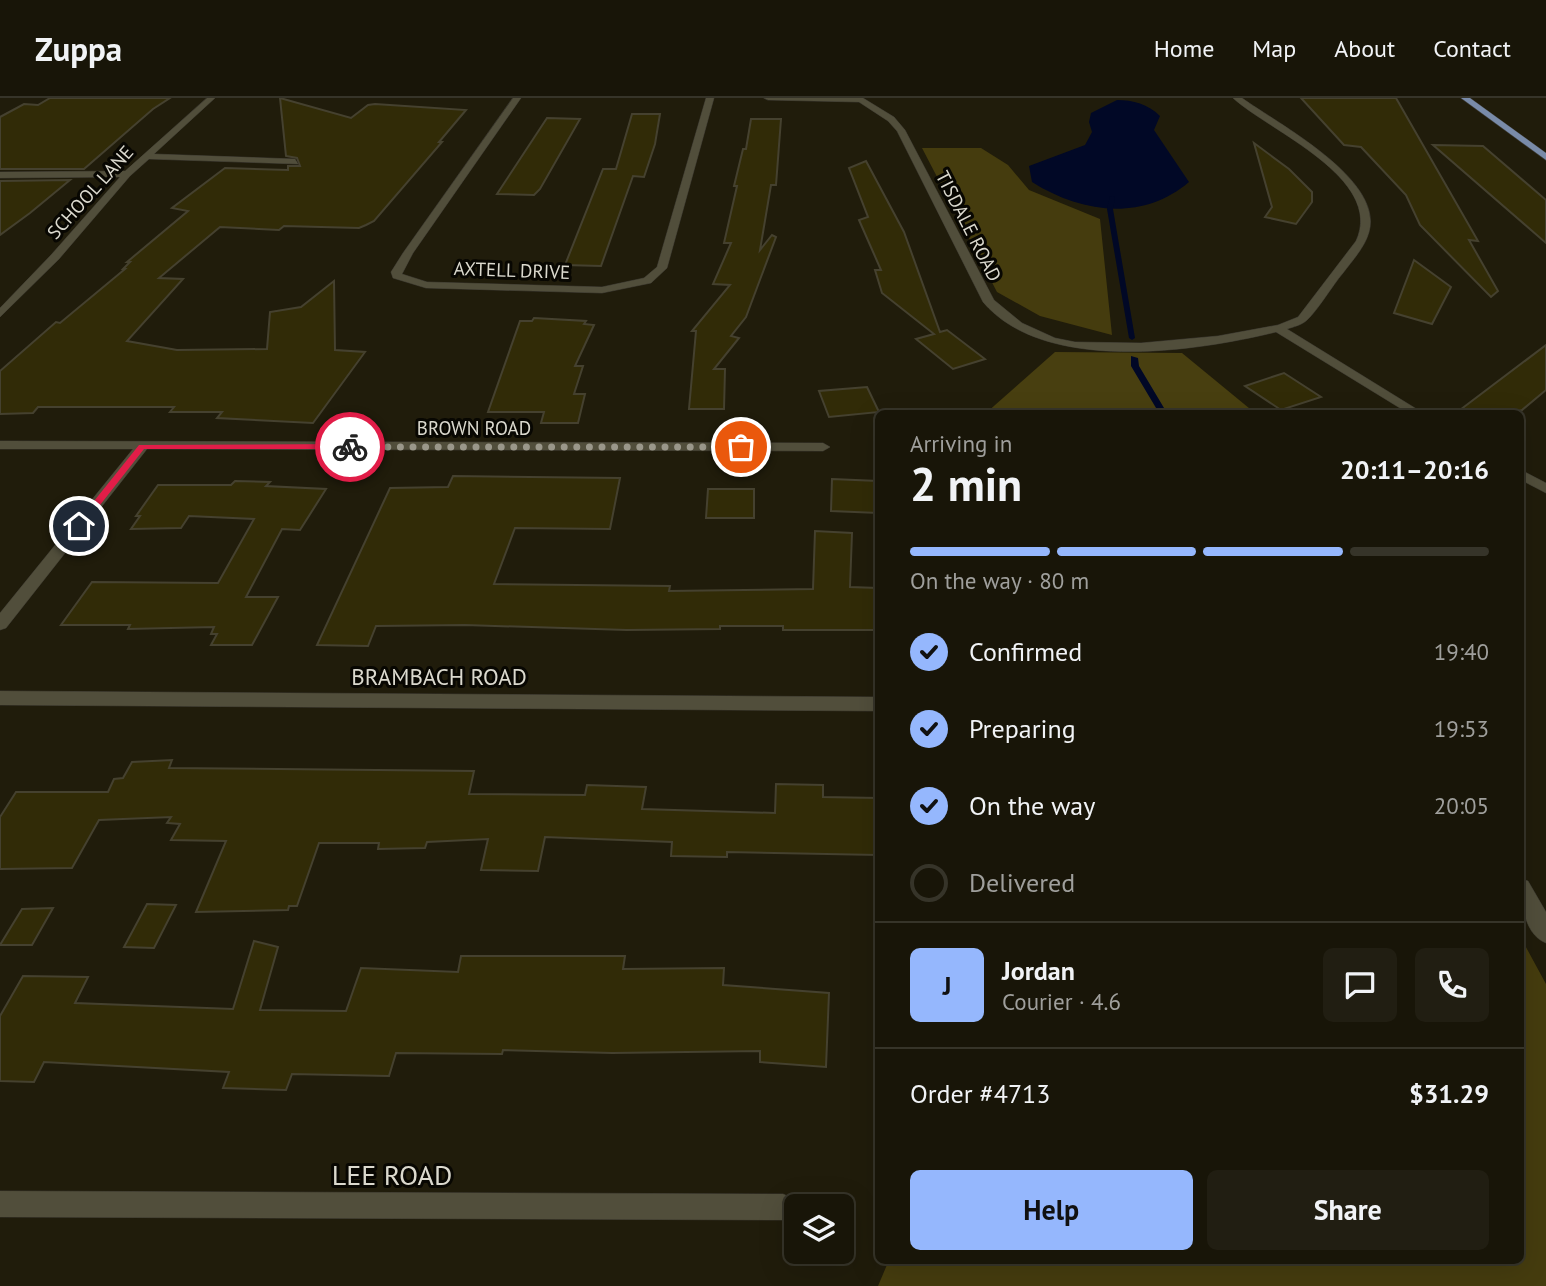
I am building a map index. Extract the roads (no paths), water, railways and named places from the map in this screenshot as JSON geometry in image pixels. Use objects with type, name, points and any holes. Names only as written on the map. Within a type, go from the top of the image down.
[{"type":"main road","points":[[1465,98],[1546,157]]},
{"type":"street","name":"SCHOOL LANE","points":[[0,314],[55,257],[127,174],[211,98]]},
{"type":"street","name":"AXTELL DRIVE","points":[[517,98],[408,253],[396,272],[397,276],[426,285],[602,290],[647,282],[662,268],[710,98]]},
{"type":"street","points":[[768,98],[859,99]]},
{"type":"street","points":[[1237,98],[1337,170],[1354,188],[1365,211],[1365,231],[1357,245],[1312,302],[1302,319],[1279,329]]},
{"type":"street","name":"TISDALE ROAD","points":[[859,99],[884,114],[901,130],[989,302],[1009,320],[1027,331],[1053,342],[1106,349],[1145,347],[1279,329]]},
{"type":"street","points":[[146,156],[295,162]]},
{"type":"street","points":[[0,175],[127,174]]},
{"type":"street","points":[[1279,329],[1412,410]]},
{"type":"street","name":"BROWN ROAD","points":[[0,446],[823,447]]},
{"type":"street","points":[[0,624],[142,447]]},
{"type":"street","points":[[1524,475],[1542,483]]},
{"type":"street","name":"BRAMBACH ROAD","points":[[0,698],[875,704]]},
{"type":"street","points":[[1524,893],[1546,933]]},
{"type":"street","name":"LEE ROAD","points":[[0,1204],[783,1207]]},
{"type":"water","points":[[1117,100],[1140,104],[1160,116],[1154,130],[1189,182],[1171,195],[1152,203],[1111,209],[1071,201],[1032,182],[1029,166],[1085,145],[1092,132],[1089,122],[1091,113]]},
{"type":"waterway","points":[[1112,197],[1110,209],[1132,338]]},
{"type":"waterway","points":[[1134,358],[1135,366],[1161,410]]}]
